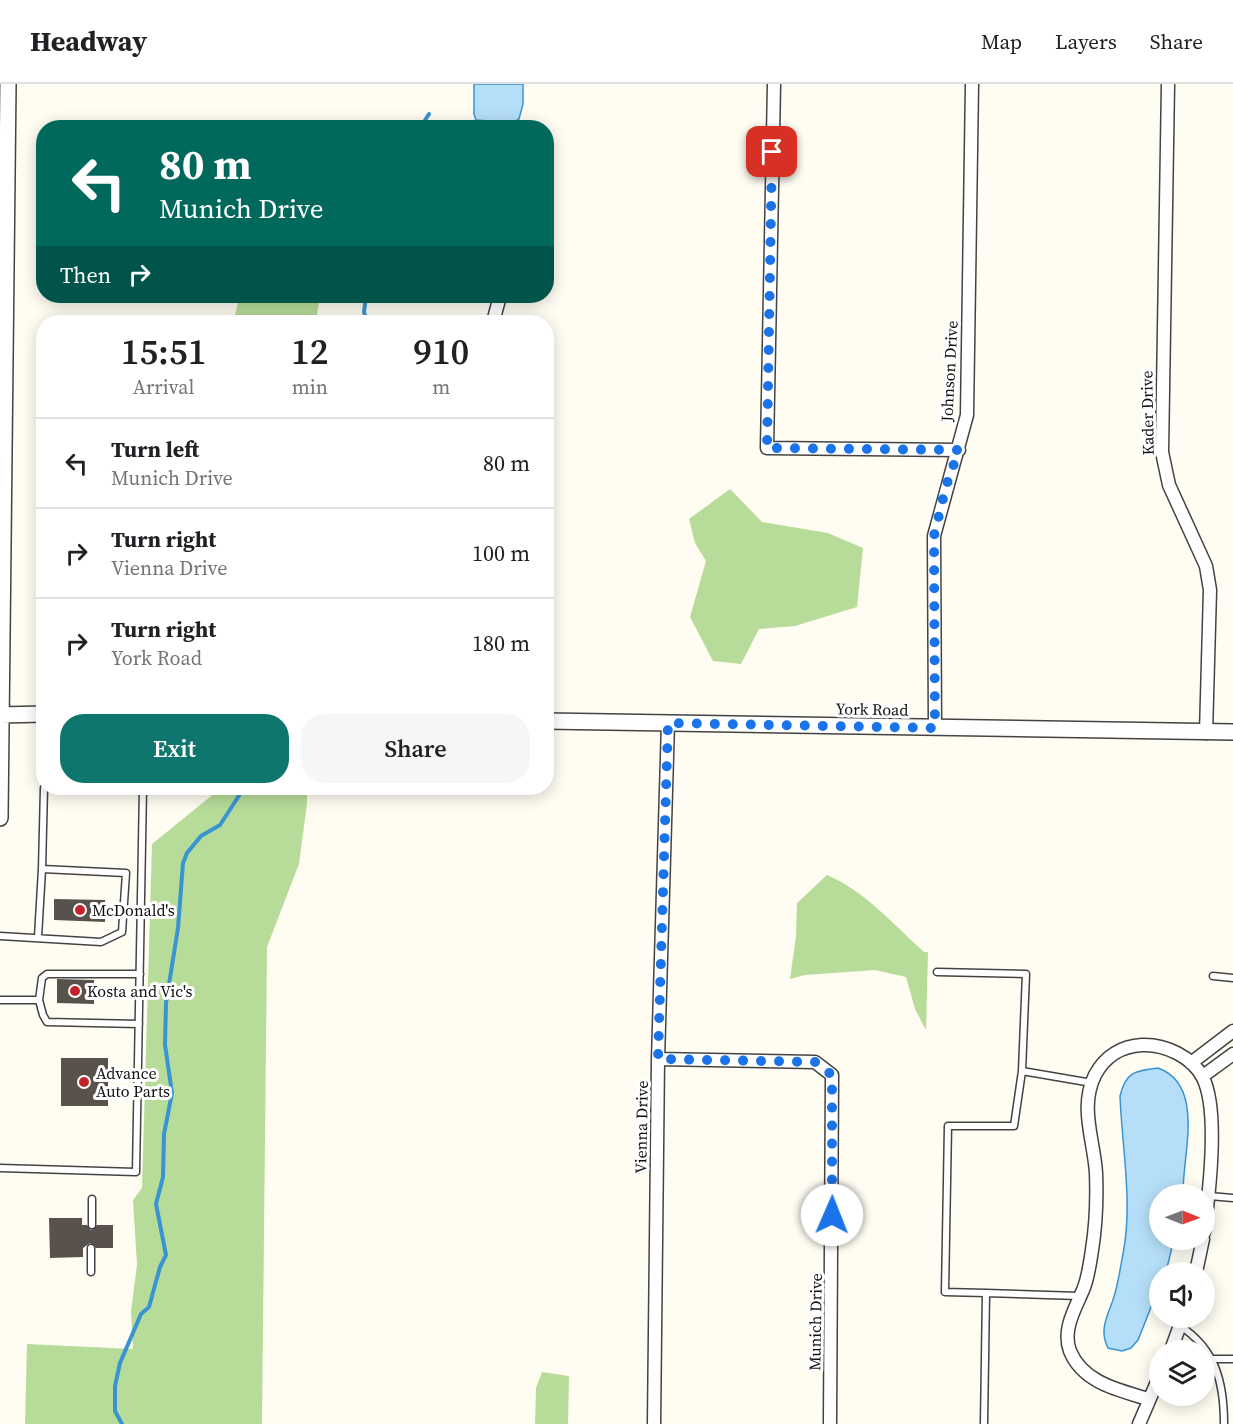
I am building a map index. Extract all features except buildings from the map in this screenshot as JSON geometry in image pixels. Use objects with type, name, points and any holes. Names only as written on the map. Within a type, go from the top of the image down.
[{"type":"street","points":[[0,818],[8,84]]},
{"type":"street","points":[[774,84],[767,448],[959,450]]},
{"type":"street","name":"Johnson Drive","points":[[935,728],[934,536],[967,416],[972,84]]},
{"type":"street","name":"Kader Drive","points":[[1168,84],[1162,452],[1169,485],[1206,566],[1210,590],[1206,732]]},
{"type":"street","points":[[1,715],[36,714]]},
{"type":"street","name":"York Road","points":[[554,721],[1233,732]]},
{"type":"street","name":"Vienna Drive","points":[[654,1424],[658,1059],[668,723]]},
{"type":"street","points":[[1191,1063],[1233,1031]]},
{"type":"street","points":[[1139,1424],[1148,1398],[1104,1385],[1084,1372],[1070,1351],[1067,1339],[1069,1324],[1083,1289],[1092,1251],[1095,1225],[1096,1172],[1087,1101],[1095,1074],[1113,1052],[1134,1045],[1154,1045],[1174,1051],[1191,1063],[1203,1076],[1209,1094],[1211,1132],[1209,1184]]},
{"type":"street","points":[[1203,1076],[1233,1054]]},
{"type":"street","name":"Munich Drive","points":[[658,1059],[815,1062],[832,1075],[830,1424]]},
{"type":"lane","points":[[38,937],[44,795]]},
{"type":"lane","points":[[0,1168],[136,1172],[143,795]]},
{"type":"lane","points":[[42,869],[141,873]]},
{"type":"lane","points":[[0,936],[101,942],[122,932],[126,873]]},
{"type":"lane","points":[[937,972],[1026,974],[1022,1071],[1014,1126],[948,1126],[945,1292],[1079,1296]]},
{"type":"lane","points":[[139,1024],[47,1022],[42,1015],[39,1000],[41,982],[46,974],[140,974]]},
{"type":"lane","points":[[1213,976],[1233,978]]},
{"type":"lane","points":[[0,1000],[39,1000]]},
{"type":"lane","points":[[1022,1071],[1092,1083]]},
{"type":"lane","points":[[1215,1196],[1233,1198]]},
{"type":"lane","points":[[92,1199],[92,1225]]},
{"type":"lane","points":[[91,1272],[92,1248]]},
{"type":"lane","points":[[984,1424],[986,1293]]},
{"type":"lane","points":[[1187,1328],[1199,1340]]},
{"type":"lane","points":[[1215,1359],[1233,1359]]},
{"type":"lane","points":[[1215,1367],[1220,1380],[1224,1405],[1224,1424]]},
{"type":"green space","points":[[238,303],[319,303],[317,315],[235,315]]},
{"type":"green space","points":[[730,489],[762,522],[828,533],[863,548],[857,607],[795,626],[759,629],[741,664],[713,661],[690,617],[706,561],[695,543],[689,519]]},
{"type":"green space","points":[[212,795],[307,795],[299,864],[267,947],[262,1424],[25,1424],[27,1344],[133,1349],[131,1311],[137,1265],[133,1200],[142,1188],[152,844]]},
{"type":"green space","points":[[827,875],[866,899],[924,952],[928,952],[926,1030],[915,1009],[906,977],[875,970],[805,975],[790,979],[796,936],[797,903]]},
{"type":"green space","points":[[542,1372],[569,1376],[568,1424],[535,1424],[536,1388]]},
{"type":"water","points":[[474,84],[523,84],[523,104],[519,119],[476,120]]},
{"type":"water","points":[[1158,1068],[1173,1077],[1182,1090],[1187,1106],[1187,1142],[1184,1184],[1149,1184],[1149,1250],[1171,1250],[1168,1262],[1149,1262],[1149,1312],[1138,1340],[1131,1348],[1122,1351],[1108,1348],[1104,1335],[1106,1318],[1116,1289],[1126,1235],[1127,1195],[1120,1096],[1128,1077],[1143,1070]]},
{"type":"waterway","points":[[425,120],[429,114]]},
{"type":"waterway","points":[[365,303],[365,315]]},
{"type":"waterway","points":[[122,1424],[115,1411],[115,1386],[120,1363],[141,1314],[149,1307],[160,1267],[166,1255],[156,1204],[163,1177],[164,1134],[172,1093],[165,1045],[166,1003],[178,928],[183,863],[187,853],[201,836],[220,825],[239,795]]},
{"type":"place","name":"McDonald's","points":[[80,910]]},
{"type":"place","name":"Kosta and Vic's","points":[[75,991]]},
{"type":"place","name":"Advance Auto Parts","points":[[84,1082]]},
{"type":"route","points":[[772,152],[767,448],[959,450],[946,486],[934,536],[935,728],[668,723],[658,1059],[815,1062],[832,1075],[832,1215]]}]
